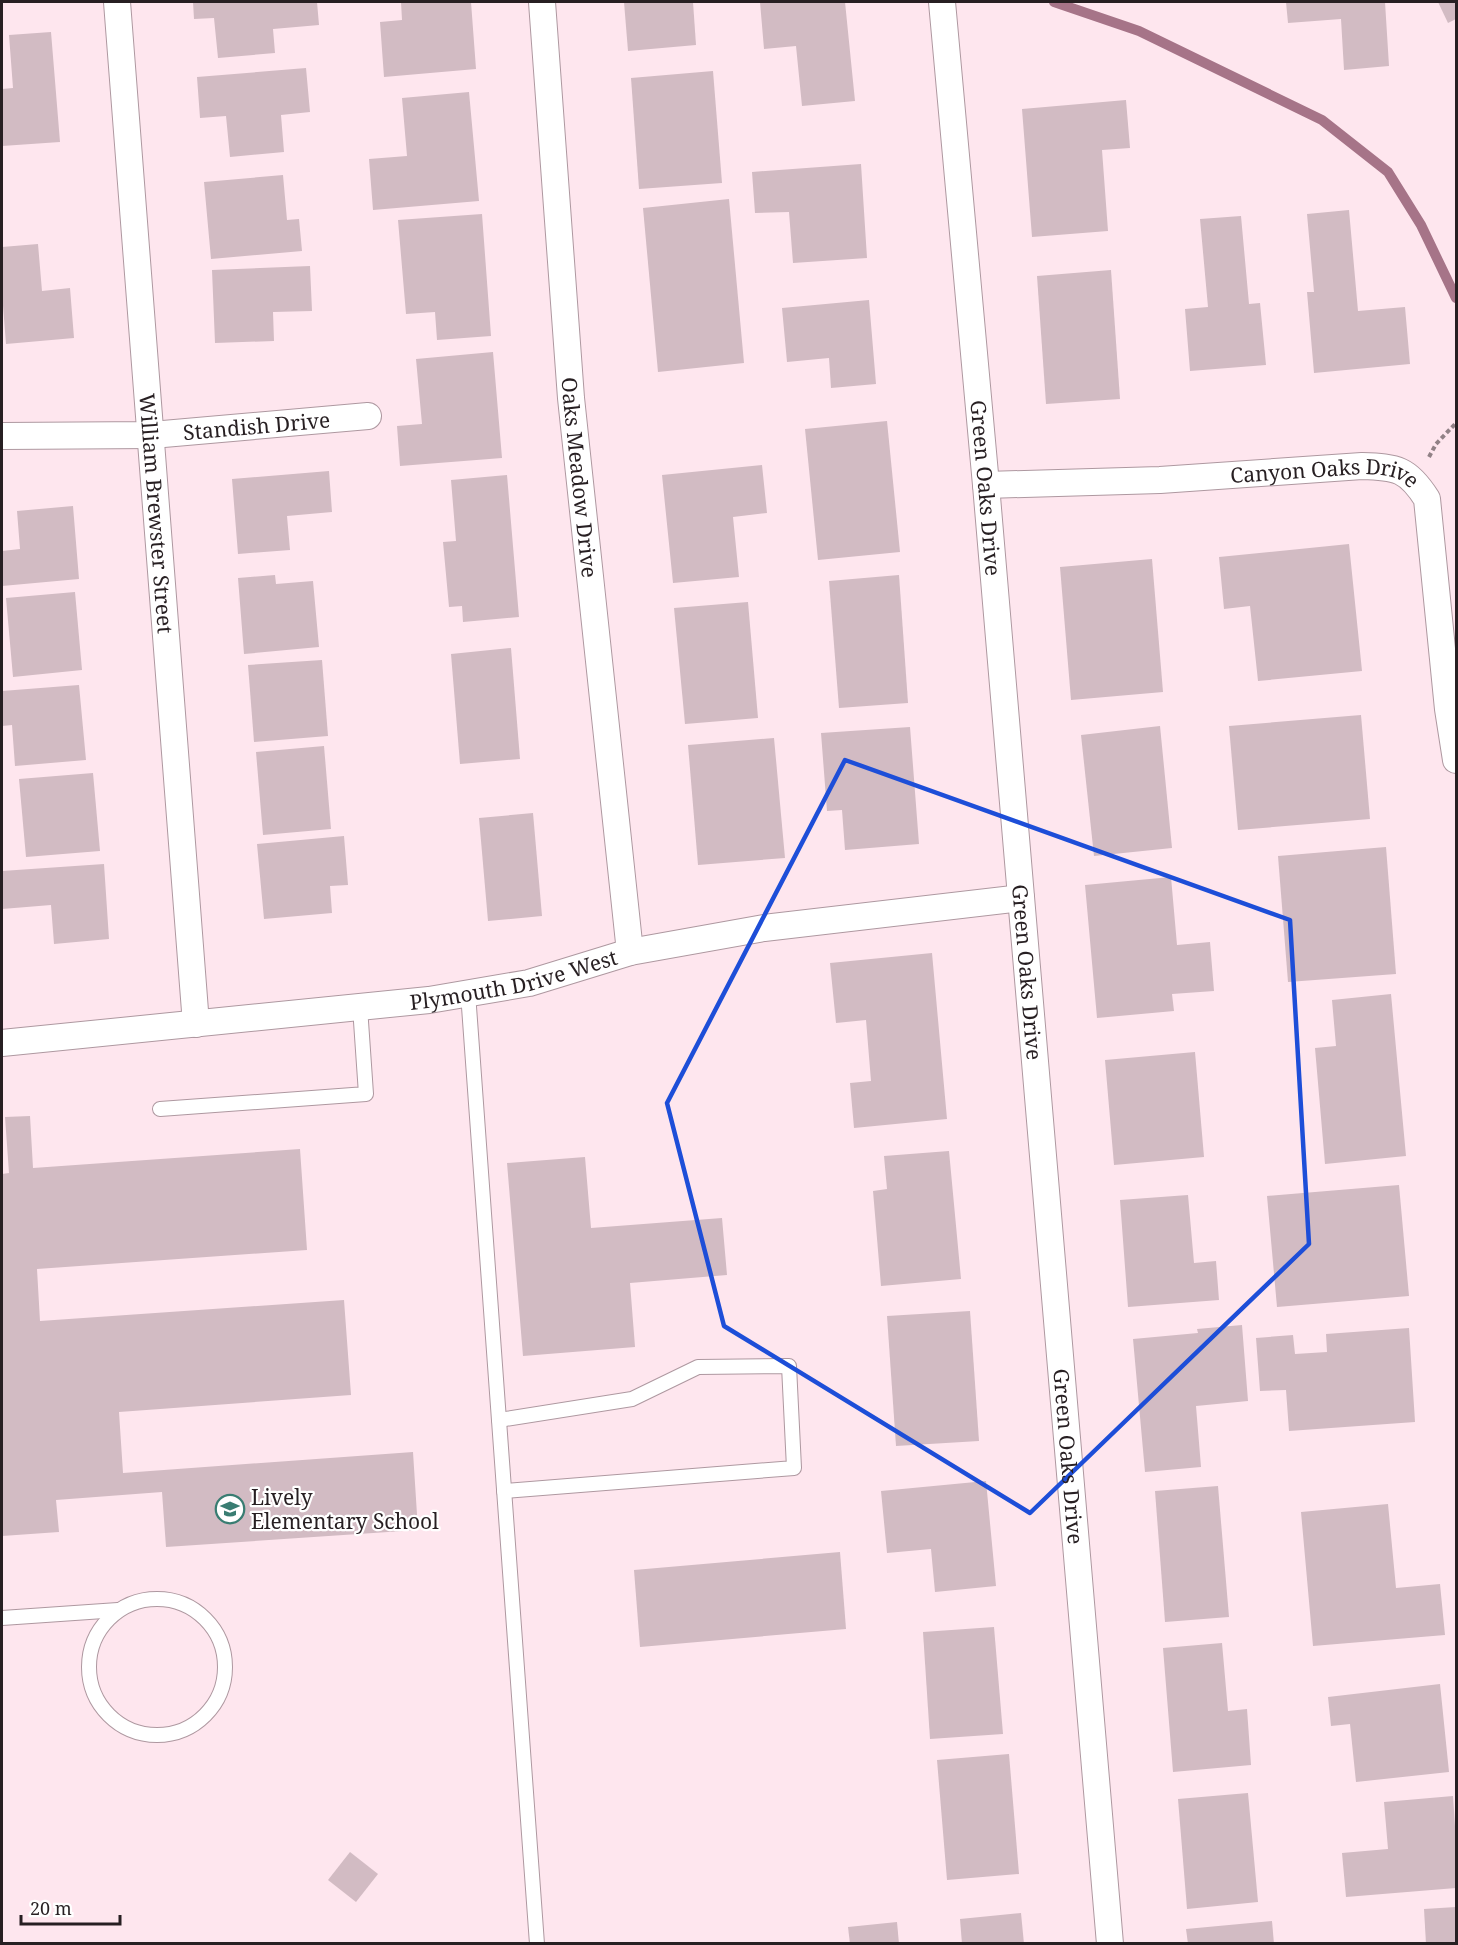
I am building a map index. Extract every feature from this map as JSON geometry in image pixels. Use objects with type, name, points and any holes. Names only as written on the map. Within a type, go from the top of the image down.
[{"type":"street","name":"William Brewster Street","points":[[117,2],[196,1024]]},
{"type":"street","name":"Oaks Meadow Drive","points":[[542,2],[571,398],[630,952]]},
{"type":"street","name":"Green Oaks Drive","points":[[942,2],[986,485],[1110,1944]]},
{"type":"street","name":"Standish Drive","points":[[2,436],[152,435],[368,416]]},
{"type":"street","name":"Canyon Oaks Drive","points":[[986,485],[1160,480],[1362,466],[1385,466],[1404,472],[1416,482],[1427,499],[1448,710],[1456,760]]},
{"type":"street","name":"Plymouth Drive West","points":[[2,1043],[429,1000],[529,983],[630,952],[764,928],[1021,898]]},
{"type":"lane","points":[[468,993],[537,1944]]},
{"type":"lane","points":[[160,1109],[366,1094],[360,1007]]},
{"type":"lane","points":[[499,1420],[632,1399],[698,1367],[789,1366],[794,1468],[504,1491]]},
{"type":"lane","points":[[2,1618],[118,1610],[140,1600],[164,1598],[187,1605],[206,1619],[219,1639],[226,1661],[223,1685],[213,1707],[197,1722],[178,1732],[157,1735],[135,1732],[115,1722],[100,1707],[91,1687],[88,1665],[92,1644],[102,1625],[118,1610]]},
{"type":"path","points":[[1416,482],[1436,444],[1456,423]]},
{"type":"highlighted area","points":[[845,760],[1290,920],[1309,1244],[1030,1513],[724,1326],[667,1103]]},
{"type":"building","points":[[193,2],[317,2],[319,25],[273,29],[275,53],[218,58],[214,18],[194,19]]},
{"type":"building","points":[[401,2],[471,2],[476,69],[384,77],[380,22],[402,20]]},
{"type":"building","points":[[624,2],[693,2],[696,45],[628,51]]},
{"type":"building","points":[[760,2],[845,2],[855,101],[802,106],[796,46],[764,49]]},
{"type":"building","points":[[1286,2],[1385,2],[1389,66],[1344,70],[1341,19],[1288,23]]},
{"type":"building","points":[[1438,2],[1456,2],[1456,19],[1448,23]]},
{"type":"building","points":[[51,32],[60,142],[2,146],[2,89],[13,88],[9,35]]},
{"type":"building","points":[[306,68],[310,112],[281,115],[284,152],[230,157],[226,116],[200,118],[197,77]]},
{"type":"building","points":[[713,71],[722,183],[639,189],[631,78]]},
{"type":"building","points":[[469,92],[479,201],[373,210],[369,159],[407,156],[402,98]]},
{"type":"building","points":[[1126,100],[1130,148],[1102,150],[1108,231],[1032,237],[1022,109]]},
{"type":"building","points":[[861,164],[867,258],[793,263],[789,212],[755,213],[752,172]]},
{"type":"building","points":[[283,175],[287,220],[299,219],[302,251],[211,259],[204,182]]},
{"type":"building","points":[[729,199],[744,363],[658,372],[643,208]]},
{"type":"building","points":[[1349,210],[1358,311],[1405,307],[1410,364],[1314,373],[1307,292],[1314,292],[1307,214]]},
{"type":"building","points":[[482,214],[491,336],[437,340],[435,312],[406,314],[398,220]]},
{"type":"building","points":[[1241,216],[1249,304],[1260,303],[1266,365],[1190,371],[1185,309],[1208,307],[1200,219]]},
{"type":"building","points":[[38,244],[42,291],[70,288],[74,338],[6,344],[2,293],[2,247]]},
{"type":"building","points":[[310,266],[312,311],[273,312],[274,341],[215,343],[212,270]]},
{"type":"building","points":[[1111,270],[1120,399],[1046,404],[1037,276]]},
{"type":"building","points":[[869,300],[876,384],[831,388],[829,358],[787,362],[782,308]]},
{"type":"building","points":[[493,352],[502,458],[400,466],[397,426],[422,424],[416,359]]},
{"type":"building","points":[[887,421],[900,552],[818,560],[805,429]]},
{"type":"building","points":[[762,465],[767,513],[733,517],[739,577],[673,583],[662,475]]},
{"type":"building","points":[[329,471],[332,512],[287,516],[290,550],[238,554],[232,479]]},
{"type":"building","points":[[507,475],[519,617],[463,622],[462,606],[449,607],[443,542],[456,541],[451,480]]},
{"type":"building","points":[[73,506],[79,579],[2,586],[2,551],[20,549],[17,511]]},
{"type":"building","points":[[1349,544],[1362,671],[1258,681],[1250,606],[1224,609],[1219,557]]},
{"type":"building","points":[[1152,559],[1163,692],[1071,700],[1060,567]]},
{"type":"building","points":[[275,575],[276,584],[313,581],[319,647],[244,654],[238,578]]},
{"type":"building","points":[[899,575],[908,703],[839,708],[829,581]]},
{"type":"building","points":[[75,592],[82,670],[13,677],[6,598]]},
{"type":"building","points":[[748,602],[758,718],[685,724],[674,608]]},
{"type":"building","points":[[511,648],[520,759],[460,764],[451,654]]},
{"type":"building","points":[[322,660],[328,736],[254,742],[248,665]]},
{"type":"building","points":[[79,685],[86,760],[15,766],[12,725],[2,726],[2,691]]},
{"type":"building","points":[[1361,715],[1370,819],[1238,830],[1229,726]]},
{"type":"building","points":[[1160,726],[1172,848],[1094,856],[1081,735]]},
{"type":"building","points":[[910,727],[919,844],[845,850],[842,810],[827,811],[821,733]]},
{"type":"building","points":[[774,738],[785,858],[698,865],[688,745]]},
{"type":"building","points":[[324,746],[331,829],[263,835],[256,752]]},
{"type":"building","points":[[93,773],[100,851],[26,857],[19,779]]},
{"type":"building","points":[[533,813],[542,916],[488,921],[479,818]]},
{"type":"building","points":[[344,836],[348,885],[330,886],[332,913],[264,919],[257,844]]},
{"type":"building","points":[[1386,847],[1396,974],[1288,982],[1278,856]]},
{"type":"building","points":[[104,864],[109,939],[54,944],[51,905],[2,909],[2,871]]},
{"type":"building","points":[[1171,877],[1177,945],[1210,942],[1214,991],[1172,994],[1174,1011],[1097,1018],[1085,885]]},
{"type":"building","points":[[932,953],[947,1119],[854,1128],[850,1083],[871,1081],[866,1020],[836,1023],[830,963]]},
{"type":"building","points":[[1391,994],[1406,1156],[1325,1164],[1315,1048],[1336,1046],[1332,1000]]},
{"type":"building","points":[[1195,1052],[1204,1157],[1114,1165],[1105,1060]]},
{"type":"building","points":[[30,1116],[33,1168],[300,1149],[307,1250],[37,1269],[40,1321],[344,1300],[351,1395],[119,1412],[123,1473],[413,1452],[418,1530],[166,1547],[162,1492],[56,1500],[59,1532],[2,1536],[2,1174],[9,1173],[5,1117]]},
{"type":"building","points":[[949,1151],[961,1279],[881,1286],[873,1191],[887,1189],[884,1156]]},
{"type":"building","points":[[585,1157],[591,1228],[722,1218],[727,1275],[630,1283],[635,1347],[523,1356],[507,1163]]},
{"type":"building","points":[[1399,1185],[1409,1296],[1277,1307],[1267,1196]]},
{"type":"building","points":[[1188,1195],[1194,1263],[1216,1261],[1219,1300],[1128,1307],[1120,1200]]},
{"type":"building","points":[[970,1311],[979,1441],[896,1446],[887,1316]]},
{"type":"building","points":[[1242,1325],[1248,1401],[1196,1406],[1201,1467],[1145,1472],[1133,1339],[1198,1333],[1197,1329]]},
{"type":"building","points":[[1409,1328],[1415,1422],[1289,1431],[1286,1390],[1260,1391],[1256,1338],[1293,1335],[1295,1354],[1327,1352],[1326,1334]]},
{"type":"building","points":[[986,1481],[996,1586],[935,1592],[931,1549],[887,1553],[881,1491]]},
{"type":"building","points":[[1218,1486],[1229,1617],[1165,1622],[1155,1491]]},
{"type":"building","points":[[1388,1504],[1396,1588],[1440,1584],[1445,1635],[1313,1646],[1301,1512]]},
{"type":"building","points":[[840,1552],[846,1629],[640,1647],[634,1570]]},
{"type":"building","points":[[994,1627],[1003,1734],[930,1739],[923,1632]]},
{"type":"building","points":[[1222,1643],[1228,1711],[1247,1709],[1251,1765],[1173,1772],[1163,1648]]},
{"type":"building","points":[[1440,1684],[1449,1772],[1356,1782],[1350,1724],[1331,1726],[1328,1697]]},
{"type":"building","points":[[1009,1754],[1019,1874],[947,1880],[937,1760]]},
{"type":"building","points":[[1248,1793],[1258,1902],[1187,1909],[1178,1799]]},
{"type":"building","points":[[1453,1796],[1456,1888],[1346,1897],[1342,1853],[1388,1849],[1384,1802]]},
{"type":"building","points":[[350,1852],[378,1874],[356,1902],[328,1880]]},
{"type":"building","points":[[1456,1907],[1456,1944],[1426,1944],[1424,1909]]},
{"type":"building","points":[[1021,1913],[1024,1944],[962,1944],[960,1919]]},
{"type":"building","points":[[1272,1921],[1274,1944],[1188,1944],[1186,1929]]},
{"type":"building","points":[[897,1922],[899,1944],[850,1944],[848,1927]]},
{"type":"waterway","points":[[1054,2],[1139,31],[1322,120],[1388,172],[1421,225],[1456,298]]},
{"type":"place","name":"Lively Elementary School","points":[[230,1509]]}]
